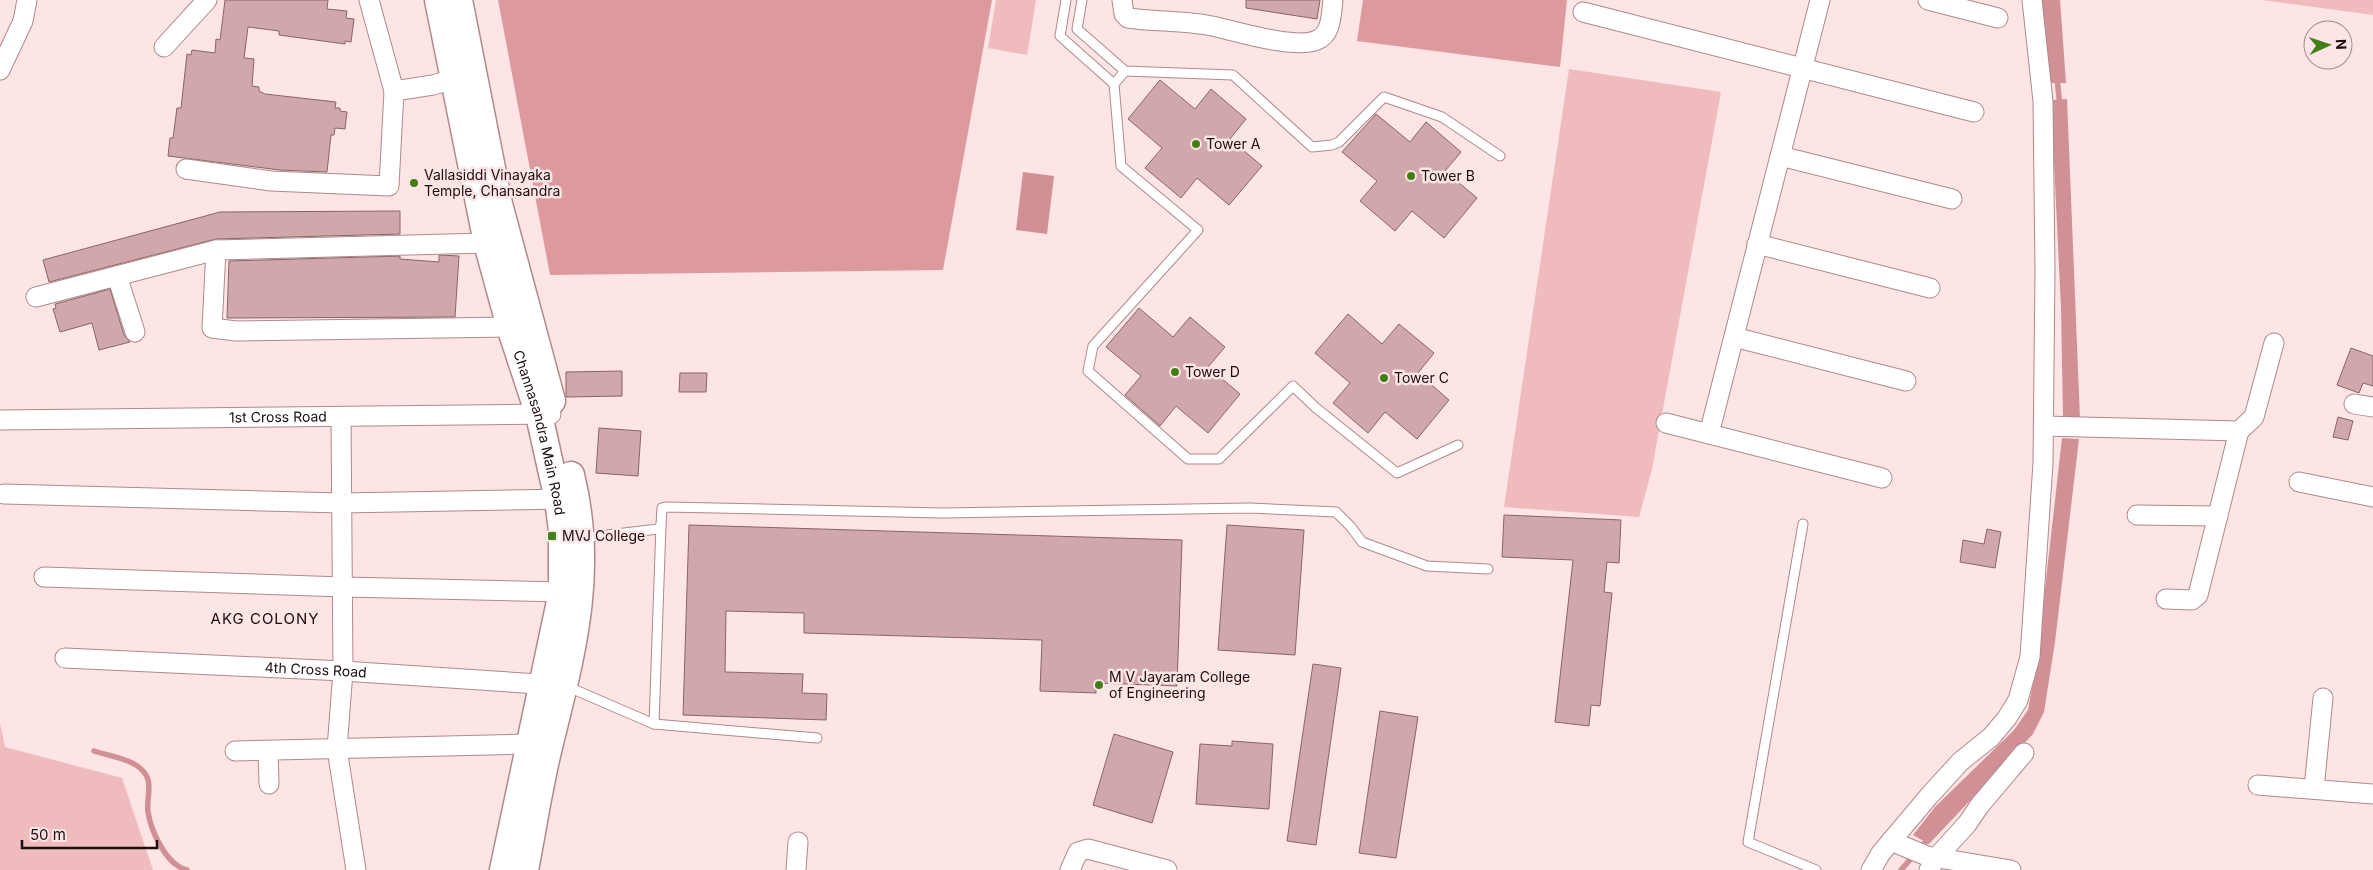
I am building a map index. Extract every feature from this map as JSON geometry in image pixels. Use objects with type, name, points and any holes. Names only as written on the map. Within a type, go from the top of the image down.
[{"type":"main road","name":"Channasandra Main Road","points":[[438,0],[499,204],[547,414],[568,499],[581,538],[582,591],[555,685],[531,744],[503,870]]},
{"type":"main road","name":"Channasandra Main Road","points":[[459,0],[462,77],[487,243],[510,327],[547,414]]},
{"type":"main road","name":"Channasandra Main Road","points":[[525,870],[548,748],[562,592],[562,530],[568,499]]},
{"type":"street","points":[[0,70],[23,21],[27,0]]},
{"type":"street","points":[[164,47],[207,0]]},
{"type":"street","points":[[186,169],[271,181],[389,186],[394,91],[369,0]]},
{"type":"street","points":[[1122,0],[1121,7],[1128,18],[1211,26],[1240,35],[1306,43],[1318,40],[1328,31],[1333,0]]},
{"type":"street","points":[[1709,434],[1820,0]]},
{"type":"street","points":[[1928,0],[1998,18]]},
{"type":"street","points":[[1917,854],[1960,762],[1991,738],[2018,700],[2030,657],[2051,426],[2045,270],[2043,102],[2032,0]]},
{"type":"street","points":[[1584,12],[1974,112]]},
{"type":"street","points":[[394,91],[433,85],[462,77]]},
{"type":"street","points":[[1780,156],[1952,199]]},
{"type":"street","points":[[36,297],[216,250],[487,243]]},
{"type":"street","points":[[1758,244],[1930,288]]},
{"type":"street","points":[[216,250],[212,328],[236,331],[510,327]]},
{"type":"street","points":[[117,276],[135,332]]},
{"type":"street","points":[[1734,337],[1906,381]]},
{"type":"street","points":[[2166,599],[2192,600],[2197,598],[2239,430],[2254,417],[2274,343]]},
{"type":"street","points":[[2354,404],[2373,407]]},
{"type":"street","name":"1st Cross Road","points":[[0,420],[547,414]]},
{"type":"street","points":[[341,417],[341,503],[344,587],[343,671],[337,749],[356,870]]},
{"type":"street","points":[[1666,423],[1882,478]]},
{"type":"street","points":[[2051,426],[2239,430]]},
{"type":"street","points":[[2299,482],[2373,498]]},
{"type":"street","points":[[4,494],[341,503],[568,499]]},
{"type":"street","points":[[2137,515],[2218,516]]},
{"type":"street","points":[[44,577],[562,592]]},
{"type":"street","name":"4th Cross Road","points":[[65,658],[343,671],[555,685]]},
{"type":"street","points":[[2314,789],[2323,698]]},
{"type":"street","points":[[234,751],[531,744]]},
{"type":"street","points":[[268,751],[269,784]]},
{"type":"street","points":[[1871,870],[1917,854],[1967,824],[1980,804],[2024,753]]},
{"type":"street","points":[[2258,785],[2373,794]]},
{"type":"street","points":[[796,870],[798,842]]},
{"type":"street","points":[[1070,870],[1078,852],[1088,849],[1167,870]]},
{"type":"street","points":[[1917,854],[2011,870]]},
{"type":"lane","points":[[1066,0],[1060,36],[1114,84],[1121,166],[1198,230],[1093,346],[1088,371],[1188,459],[1219,459],[1294,386],[1315,407],[1397,473],[1458,445]]},
{"type":"lane","points":[[1082,0],[1077,29],[1125,71],[1233,75],[1312,147],[1332,145],[1339,142],[1384,97],[1442,118],[1500,156]]},
{"type":"lane","points":[[1114,84],[1125,71]]},
{"type":"lane","points":[[654,724],[662,508],[667,507],[943,513],[1250,508],[1336,512],[1351,527],[1362,542],[1427,566],[1488,570]]},
{"type":"lane","points":[[1803,524],[1748,842],[1816,870]]},
{"type":"lane","points":[[581,538],[658,529],[661,525]]},
{"type":"lane","points":[[555,685],[654,724],[817,738]]},
{"type":"shaded area","points":[[498,0],[992,0],[943,270],[550,275]]},
{"type":"shaded area","points":[[996,0],[1036,0],[1027,55],[988,48]]},
{"type":"shaded area","points":[[1363,0],[1567,0],[1560,67],[1357,41]]},
{"type":"shaded area","points":[[2042,0],[2060,0],[2066,83],[2049,83]]},
{"type":"shaded area","points":[[2261,0],[2373,0],[2373,15]]},
{"type":"shaded area","points":[[1569,69],[1721,92],[1652,469],[1639,517],[1504,507]]},
{"type":"shaded area","points":[[2067,99],[2080,419],[2063,417],[2061,308],[2051,100]]},
{"type":"shaded area","points":[[1023,172],[1054,176],[1047,234],[1016,230]]},
{"type":"shaded area","points":[[2062,438],[2079,439],[2055,642],[2044,712],[2033,734],[1929,844],[1913,835],[1935,807],[2014,730],[2028,710],[2037,660]]},
{"type":"shaded area","points":[[0,723],[5,747],[122,778],[153,870],[0,870]]},
{"type":"building","points":[[225,0],[328,0],[327,9],[347,11],[346,18],[354,19],[351,42],[345,41],[345,44],[279,35],[279,31],[248,27],[244,58],[254,59],[252,86],[259,87],[259,91],[265,94],[336,102],[335,108],[340,108],[340,111],[347,112],[345,129],[335,128],[334,135],[331,135],[327,172],[280,170],[168,156],[170,138],[173,138],[177,108],[181,108],[187,54],[191,55],[192,50],[215,53],[216,39],[220,40]]},
{"type":"building","points":[[1246,0],[1320,0],[1317,19],[1246,8]]},
{"type":"building","name":"Tower A","points":[[1160,80],[1195,109],[1211,89],[1246,119],[1230,139],[1262,166],[1229,205],[1197,178],[1181,198],[1145,168],[1162,148],[1128,119]]},
{"type":"building","name":"Tower B","points":[[1376,114],[1410,142],[1426,122],[1461,152],[1445,171],[1477,198],[1444,238],[1412,211],[1395,231],[1360,201],[1377,181],[1342,152]]},
{"type":"building","points":[[400,211],[400,234],[216,239],[49,282],[43,260],[220,212]]},
{"type":"building","points":[[439,255],[459,256],[455,317],[227,318],[229,261],[400,256],[400,259],[439,262]]},
{"type":"building","points":[[110,289],[124,335],[130,342],[99,350],[92,323],[60,332],[53,309],[56,308],[55,304]]},
{"type":"building","name":"Tower D","points":[[1139,308],[1173,337],[1190,317],[1225,347],[1208,367],[1240,394],[1208,433],[1176,406],[1160,426],[1125,395],[1141,376],[1106,347]]},
{"type":"building","name":"Tower C","points":[[1348,314],[1382,344],[1399,324],[1434,353],[1418,373],[1449,400],[1417,439],[1385,412],[1368,433],[1333,403],[1350,383],[1315,353]]},
{"type":"building","points":[[2351,348],[2373,356],[2373,386],[2363,383],[2359,393],[2337,385]]},
{"type":"building","points":[[622,371],[622,396],[566,397],[566,372]]},
{"type":"building","points":[[680,373],[707,373],[706,392],[679,392]]},
{"type":"building","points":[[2338,417],[2353,421],[2348,440],[2333,437]]},
{"type":"building","points":[[599,428],[641,431],[638,476],[596,473]]},
{"type":"building","points":[[1504,515],[1621,520],[1619,563],[1607,562],[1604,592],[1612,593],[1600,706],[1591,705],[1589,726],[1555,722],[1573,560],[1502,557]]},
{"type":"building","points":[[689,525],[1182,540],[1177,686],[1096,683],[1096,693],[1040,691],[1042,640],[804,633],[804,613],[726,611],[725,672],[803,674],[802,693],[827,694],[826,720],[683,715]]},
{"type":"building","points":[[1227,525],[1304,530],[1295,655],[1218,650]]},
{"type":"building","points":[[1987,529],[2001,532],[1995,568],[1960,562],[1963,540],[1984,544]]},
{"type":"building","points":[[1313,664],[1341,668],[1316,845],[1287,841]]},
{"type":"building","points":[[1380,711],[1418,717],[1396,858],[1359,853]]},
{"type":"building","points":[[1114,734],[1173,752],[1152,823],[1093,805]]},
{"type":"building","points":[[1232,741],[1273,744],[1269,809],[1196,804],[1200,744],[1232,746]]},
{"type":"waterway","points":[[2057,77],[2060,107]]},
{"type":"waterway","points":[[94,751],[127,761],[143,771],[149,785],[148,812],[152,828],[172,862],[187,870]]},
{"type":"waterway","points":[[1901,870],[1929,838]]},
{"type":"place","name":"Tower A","points":[[1196,144]]},
{"type":"place","name":"Tower B","points":[[1411,176]]},
{"type":"place","name":"Vallasiddi Vinayaka Temple, Chansandra","points":[[414,183]]},
{"type":"place","name":"Tower D","points":[[1175,372]]},
{"type":"place","name":"Tower C","points":[[1384,378]]},
{"type":"place","name":"MVJ College","points":[[552,536]]},
{"type":"place","name":"M V Jayaram College of Engineering","points":[[1099,685]]},
{"type":"district","name":"AKG COLONY","points":[[265,619]]}]
